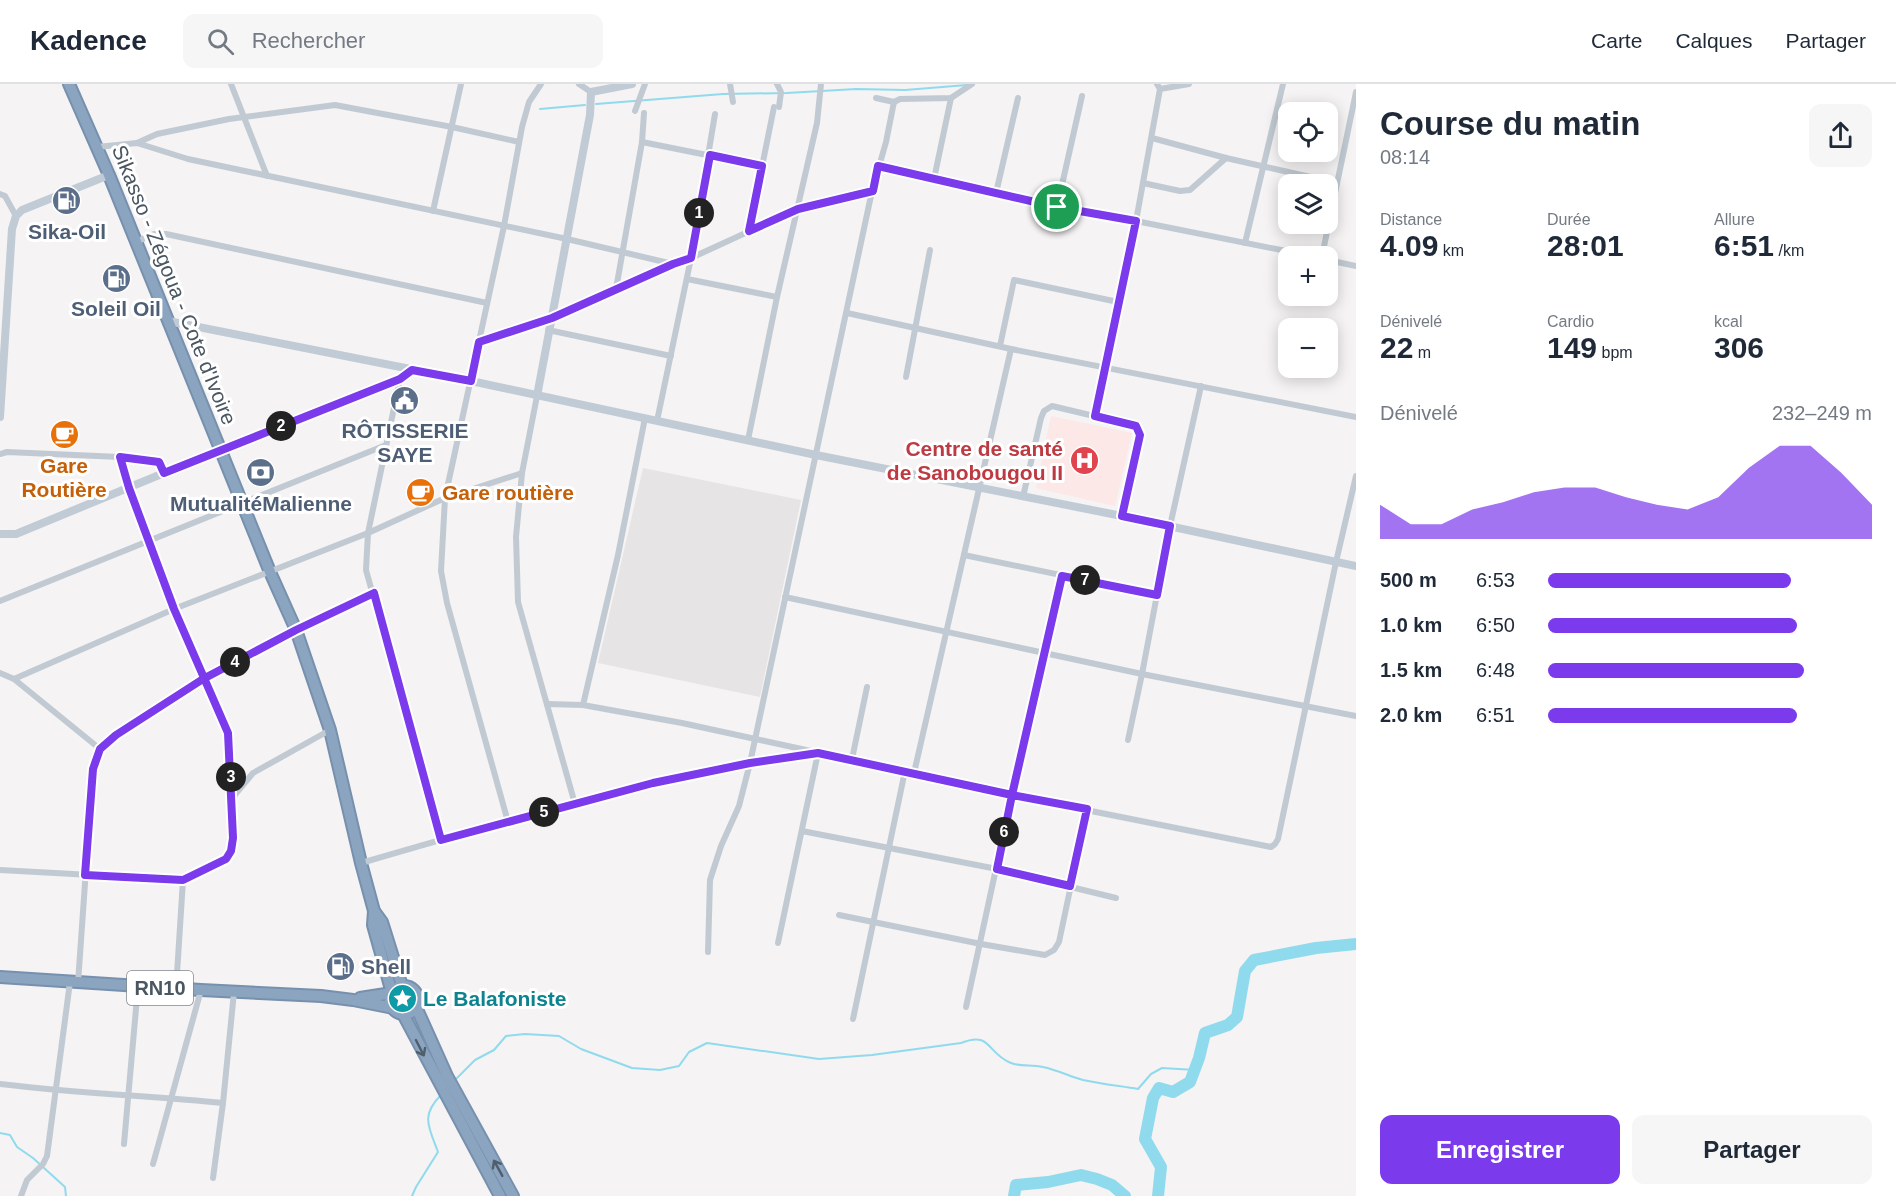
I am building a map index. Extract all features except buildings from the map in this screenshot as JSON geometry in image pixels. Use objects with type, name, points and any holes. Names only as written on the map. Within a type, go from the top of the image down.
[{"type":"highway","name":"Sikasso - Zégoua - Cote d'Ivoire","points":[[69,84],[109,175],[270,572],[296,630],[330,730],[374,911]]},
{"type":"highway","points":[[374,911],[382,922],[402,986]]},
{"type":"highway","points":[[374,911],[373,925],[392,993]]},
{"type":"highway","name":"RN10","points":[[0,977],[321,996],[353,1000],[398,1011]]},
{"type":"highway","points":[[443,1079],[390,1000],[392,993],[398,987],[411,988],[416,994],[416,1007],[443,1079],[469,1128],[513,1196]]},
{"type":"highway","name":"RN10","points":[[353,1000],[392,993]]},
{"type":"highway","points":[[398,1011],[410,1012],[416,1007]]},
{"type":"highway","points":[[478,1143],[500,1196]]},
{"type":"main road","points":[[537,396],[590,115],[591,92],[632,84]]},
{"type":"main road","points":[[0,417],[12,229],[16,216],[22,210],[109,175]]},
{"type":"main road","points":[[168,321],[471,381],[816,455],[1122,516],[1356,566]]},
{"type":"main road","points":[[0,534],[16,534],[400,379],[412,370]]},
{"type":"street","points":[[231,84],[267,176]]},
{"type":"street","points":[[433,211],[461,84]]},
{"type":"street","points":[[508,822],[447,603],[441,571],[445,498],[504,226],[519,142],[529,102],[541,84]]},
{"type":"street","points":[[579,84],[591,92]]},
{"type":"street","points":[[635,111],[645,84]]},
{"type":"street","points":[[730,84],[734,102]]},
{"type":"street","points":[[749,231],[762,166],[781,92],[777,84]]},
{"type":"street","points":[[748,440],[777,297],[817,123],[821,84]]},
{"type":"street","points":[[876,98],[894,102],[900,99],[951,98],[972,84]]},
{"type":"street","points":[[1095,416],[1152,138],[1158,86],[1189,84]]},
{"type":"street","points":[[1245,243],[1283,84]]},
{"type":"street","points":[[1338,178],[1356,92]]},
{"type":"street","points":[[1057,207],[1082,96]]},
{"type":"street","points":[[934,179],[951,98]]},
{"type":"street","points":[[996,193],[1018,98]]},
{"type":"street","points":[[708,952],[710,880],[721,846],[739,806],[750,763],[878,166],[886,142],[894,102]]},
{"type":"street","points":[[97,147],[137,143],[157,134],[244,117],[335,105],[519,142]]},
{"type":"street","points":[[616,289],[642,142],[644,113]]},
{"type":"street","points":[[657,421],[687,279],[716,114]]},
{"type":"street","points":[[1152,138],[1298,174]]},
{"type":"street","points":[[642,142],[762,166]]},
{"type":"street","points":[[137,143],[188,159],[567,239],[673,264]]},
{"type":"street","points":[[1143,183],[1180,191],[1190,190],[1226,158]]},
{"type":"street","points":[[878,166],[1057,207],[1278,250]]},
{"type":"street","points":[[479,342],[552,318],[798,209],[873,191]]},
{"type":"street","points":[[0,194],[5,196],[16,216]]},
{"type":"street","points":[[136,242],[154,234],[166,234],[487,303]]},
{"type":"street","points":[[906,377],[930,250]]},
{"type":"street","points":[[1338,262],[1356,266]]},
{"type":"street","points":[[687,279],[777,297]]},
{"type":"street","points":[[1000,346],[1014,280],[1118,302]]},
{"type":"street","points":[[847,313],[1011,349],[1356,417]]},
{"type":"street","points":[[548,330],[670,356]]},
{"type":"street","points":[[914,773],[1011,349]]},
{"type":"street","points":[[400,379],[368,533],[366,570],[441,840]]},
{"type":"street","points":[[1128,740],[1170,526],[1201,386]]},
{"type":"street","points":[[537,396],[522,473],[516,537],[518,602],[575,804]]},
{"type":"street","points":[[1023,497],[1044,411],[1052,406],[1136,426],[1140,435],[1122,516]]},
{"type":"street","points":[[583,705],[618,555],[645,418]]},
{"type":"street","points":[[0,601],[386,445]]},
{"type":"street","points":[[0,454],[7,452],[120,457],[159,462],[164,473]]},
{"type":"street","points":[[0,870],[183,880],[226,859],[231,851],[232,798],[228,733],[174,609],[129,488],[120,457]]},
{"type":"street","points":[[14,679],[174,609],[368,533],[445,498],[522,473]]},
{"type":"street","points":[[548,704],[583,705],[682,723],[1012,795],[1271,847],[1278,839],[1356,476]]},
{"type":"street","points":[[964,555],[1157,595]]},
{"type":"street","points":[[966,1008],[1062,576]]},
{"type":"street","points":[[21,1196],[27,1180],[41,1166],[46,1156],[54,1091],[74,982],[93,769],[100,749],[116,735],[203,679],[296,630],[374,593]]},
{"type":"street","points":[[785,597],[1142,674],[1356,716]]},
{"type":"street","points":[[0,673],[14,679],[100,749]]},
{"type":"street","points":[[852,759],[867,687]]},
{"type":"street","points":[[232,798],[253,773],[330,730]]},
{"type":"street","points":[[361,863],[653,783],[750,763],[818,753]]},
{"type":"street","points":[[778,943],[818,753]]},
{"type":"street","points":[[853,1019],[905,771]]},
{"type":"street","points":[[838,915],[1045,955],[1054,950],[1059,942],[1087,809]]},
{"type":"street","points":[[802,831],[997,869],[1116,897]]},
{"type":"street","points":[[176,989],[183,880]]},
{"type":"street","points":[[124,1144],[138,986]]},
{"type":"street","points":[[153,1164],[201,990]]},
{"type":"street","points":[[213,1178],[234,992]]},
{"type":"street","points":[[0,1084],[54,1091],[223,1103]]},
{"type":"shaded area","name":"Centre de santé de Sanobougou II","points":[[1051,416],[1132,433],[1115,506],[1036,488]]},
{"type":"shaded area","points":[[643,468],[801,500],[760,697],[598,663]]},
{"type":"waterway","points":[[596,104],[723,94],[856,89],[905,90],[967,85]]},
{"type":"waterway","points":[[540,109],[585,105]]},
{"type":"waterway","points":[[1158,1196],[1161,1167],[1145,1139],[1153,1098],[1159,1088],[1173,1092],[1190,1082],[1205,1033],[1228,1025],[1237,1017],[1245,971],[1254,960],[1316,948],[1356,944]]},
{"type":"waterway","points":[[453,1082],[475,1060],[494,1050],[506,1036],[525,1034],[559,1036],[581,1049],[632,1068],[660,1070],[679,1066],[689,1052],[707,1043],[819,1059],[872,1055],[971,1040],[984,1041],[1003,1059],[1011,1063],[1039,1066],[1083,1080],[1138,1089],[1151,1074],[1162,1068],[1195,1070]]},
{"type":"waterway","points":[[412,1196],[438,1152],[429,1129],[428,1116],[434,1102],[441,1095]]},
{"type":"waterway","points":[[0,1133],[10,1135],[17,1147],[65,1187],[66,1196]]},
{"type":"waterway","points":[[1014,1196],[1016,1185],[1048,1182],[1081,1175],[1112,1185],[1125,1196]]},
{"type":"place","name":"Sika-Oil","points":[[67,201]]},
{"type":"place","name":"Soleil Oil","points":[[116,278]]},
{"type":"place","name":"RÔTISSERIE SAYE","points":[[405,400]]},
{"type":"place","name":"Gare Routière","points":[[64,435]]},
{"type":"place","name":"Centre de santé de Sanobougou II","points":[[1084,461]]},
{"type":"place","name":"MutualitéMalienne","points":[[261,473]]},
{"type":"place","name":"Gare routière","points":[[421,493]]},
{"type":"place","name":"Shell","points":[[340,967]]},
{"type":"place","name":"Le Balafoniste","points":[[402,999]]},
{"type":"route","points":[[1057,207],[878,166],[873,191],[798,209],[749,231],[762,166],[710,155],[691,258],[552,318],[479,342],[471,381],[412,370],[400,379],[164,473],[159,462],[120,457],[129,488],[174,609],[203,679],[228,733],[233,838],[231,851],[226,859],[183,880],[85,875],[93,769],[100,749],[116,735],[203,679],[296,630],[374,593],[441,840],[653,783],[750,763],[818,753],[1012,795],[997,869],[1070,886],[1087,809],[1012,795],[1062,576],[1157,595],[1170,526],[1122,516],[1140,435],[1136,426],[1095,416],[1136,221],[1057,207]]}]
